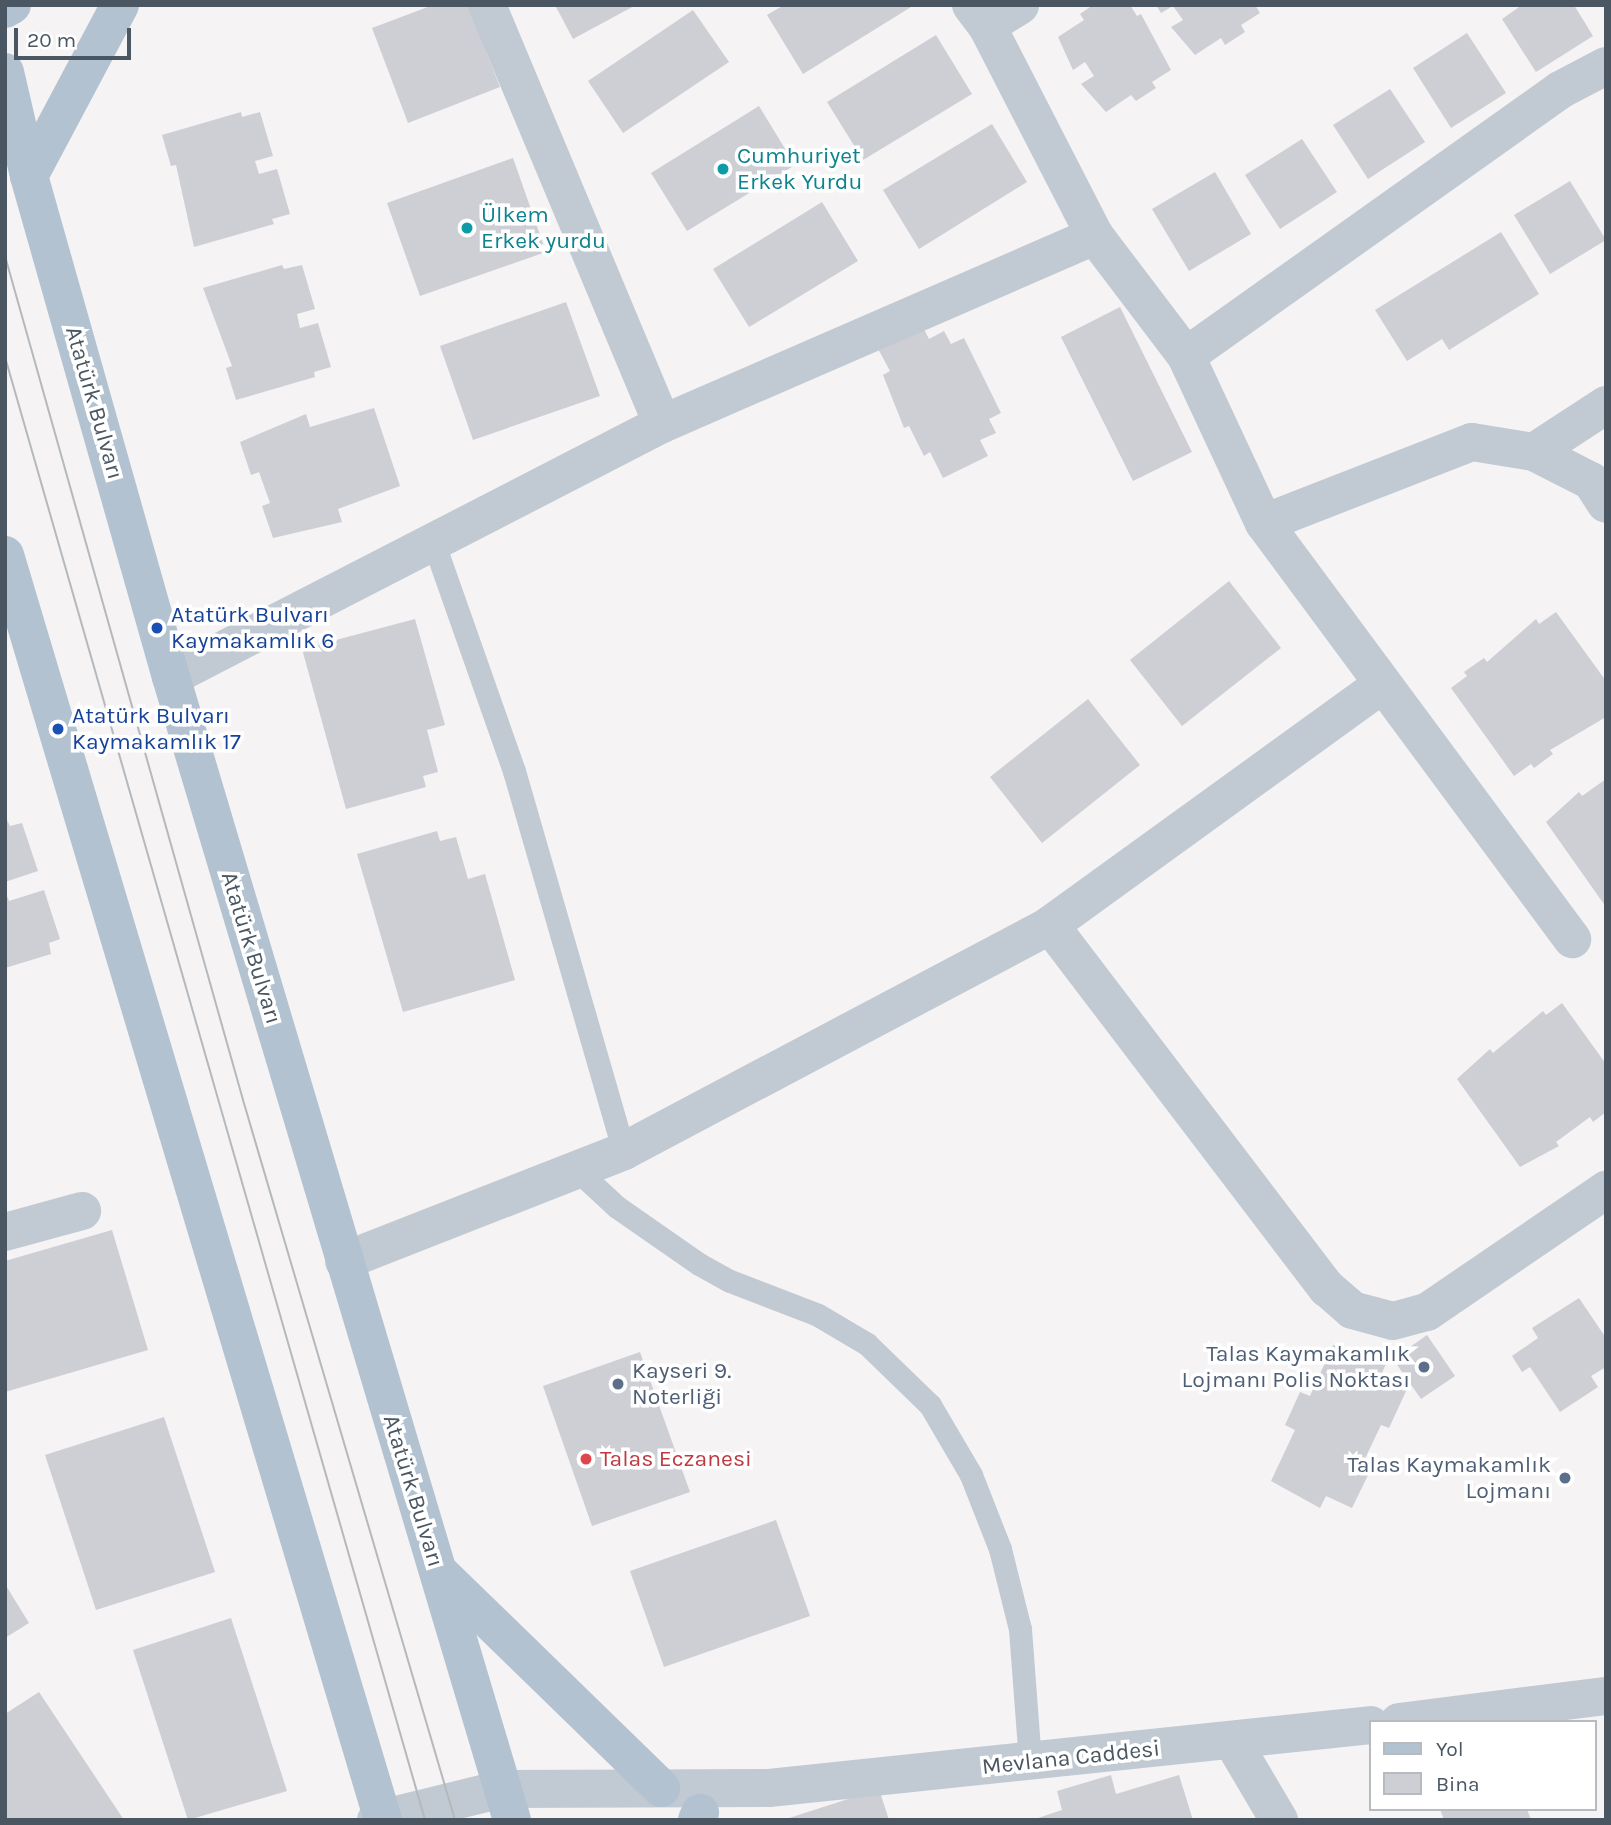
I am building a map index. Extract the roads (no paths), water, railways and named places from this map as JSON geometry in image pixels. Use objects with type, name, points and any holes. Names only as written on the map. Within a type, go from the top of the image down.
[{"type":"main road","points":[[5,9],[12,5]]},
{"type":"main road","points":[[29,176],[120,5]]},
{"type":"main road","name":"Atatürk Bulvarı","points":[[5,72],[29,176],[171,677],[507,1804]]},
{"type":"main road","points":[[5,555],[381,1819]]},
{"type":"main road","points":[[436,1569],[661,1788]]},
{"type":"street","points":[[487,5],[662,424]]},
{"type":"street","points":[[1020,5],[979,16],[1095,236],[1186,356],[1264,523],[1573,939]]},
{"type":"street","points":[[1186,356],[1560,90],[1606,66]]},
{"type":"street","points":[[171,677],[662,424],[1095,236]]},
{"type":"street","points":[[1535,452],[1606,405]]},
{"type":"street","points":[[1264,523],[1472,442],[1535,452],[1591,481],[1606,504]]},
{"type":"street","points":[[344,1261],[624,1151],[1050,925],[1382,685]]},
{"type":"street","points":[[1050,925],[1327,1288],[1352,1310],[1392,1321],[1427,1312],[1606,1190]]},
{"type":"street","points":[[5,1232],[82,1211]]},
{"type":"street","points":[[1415,1720],[1606,1696]]},
{"type":"street","name":"Mevlana Caddesi","points":[[381,1819],[661,1788],[769,1788],[1233,1742],[1370,1725]]},
{"type":"street","points":[[1233,1742],[1279,1820]]},
{"type":"street","name":"Mevlana Caddesi","points":[[693,1817],[769,1788]]},
{"type":"lane","points":[[433,541],[514,771],[624,1151]]},
{"type":"lane","points":[[577,1170],[617,1208],[699,1264],[730,1281],[818,1315],[867,1345],[930,1405],[971,1475],[1000,1549],[1020,1629],[1030,1762]]},
{"type":"tram line","points":[[5,256],[243,1100],[455,1820]]},
{"type":"tram line","points":[[5,357],[425,1820]]},
{"type":"place","name":"Cumhuriyet Erkek Yurdu","points":[[723,169]]},
{"type":"place","name":"Ülkem Erkek yurdu","points":[[467,228]]},
{"type":"place","name":"Atatürk Bulvarı Kaymakamlık 6","points":[[157,628]]},
{"type":"place","name":"Atatürk Bulvarı Kaymakamlık 17","points":[[58,729]]},
{"type":"place","name":"Talas Kaymakamlık Lojmanı Polis Noktası","points":[[1424,1367]]},
{"type":"place","name":"Kayseri 9. Noterliği","points":[[618,1384]]},
{"type":"place","name":"Talas Eczanesi","points":[[586,1459]]},
{"type":"place","name":"Talas Kaymakamlık Lojmanı","points":[[1565,1478]]}]
